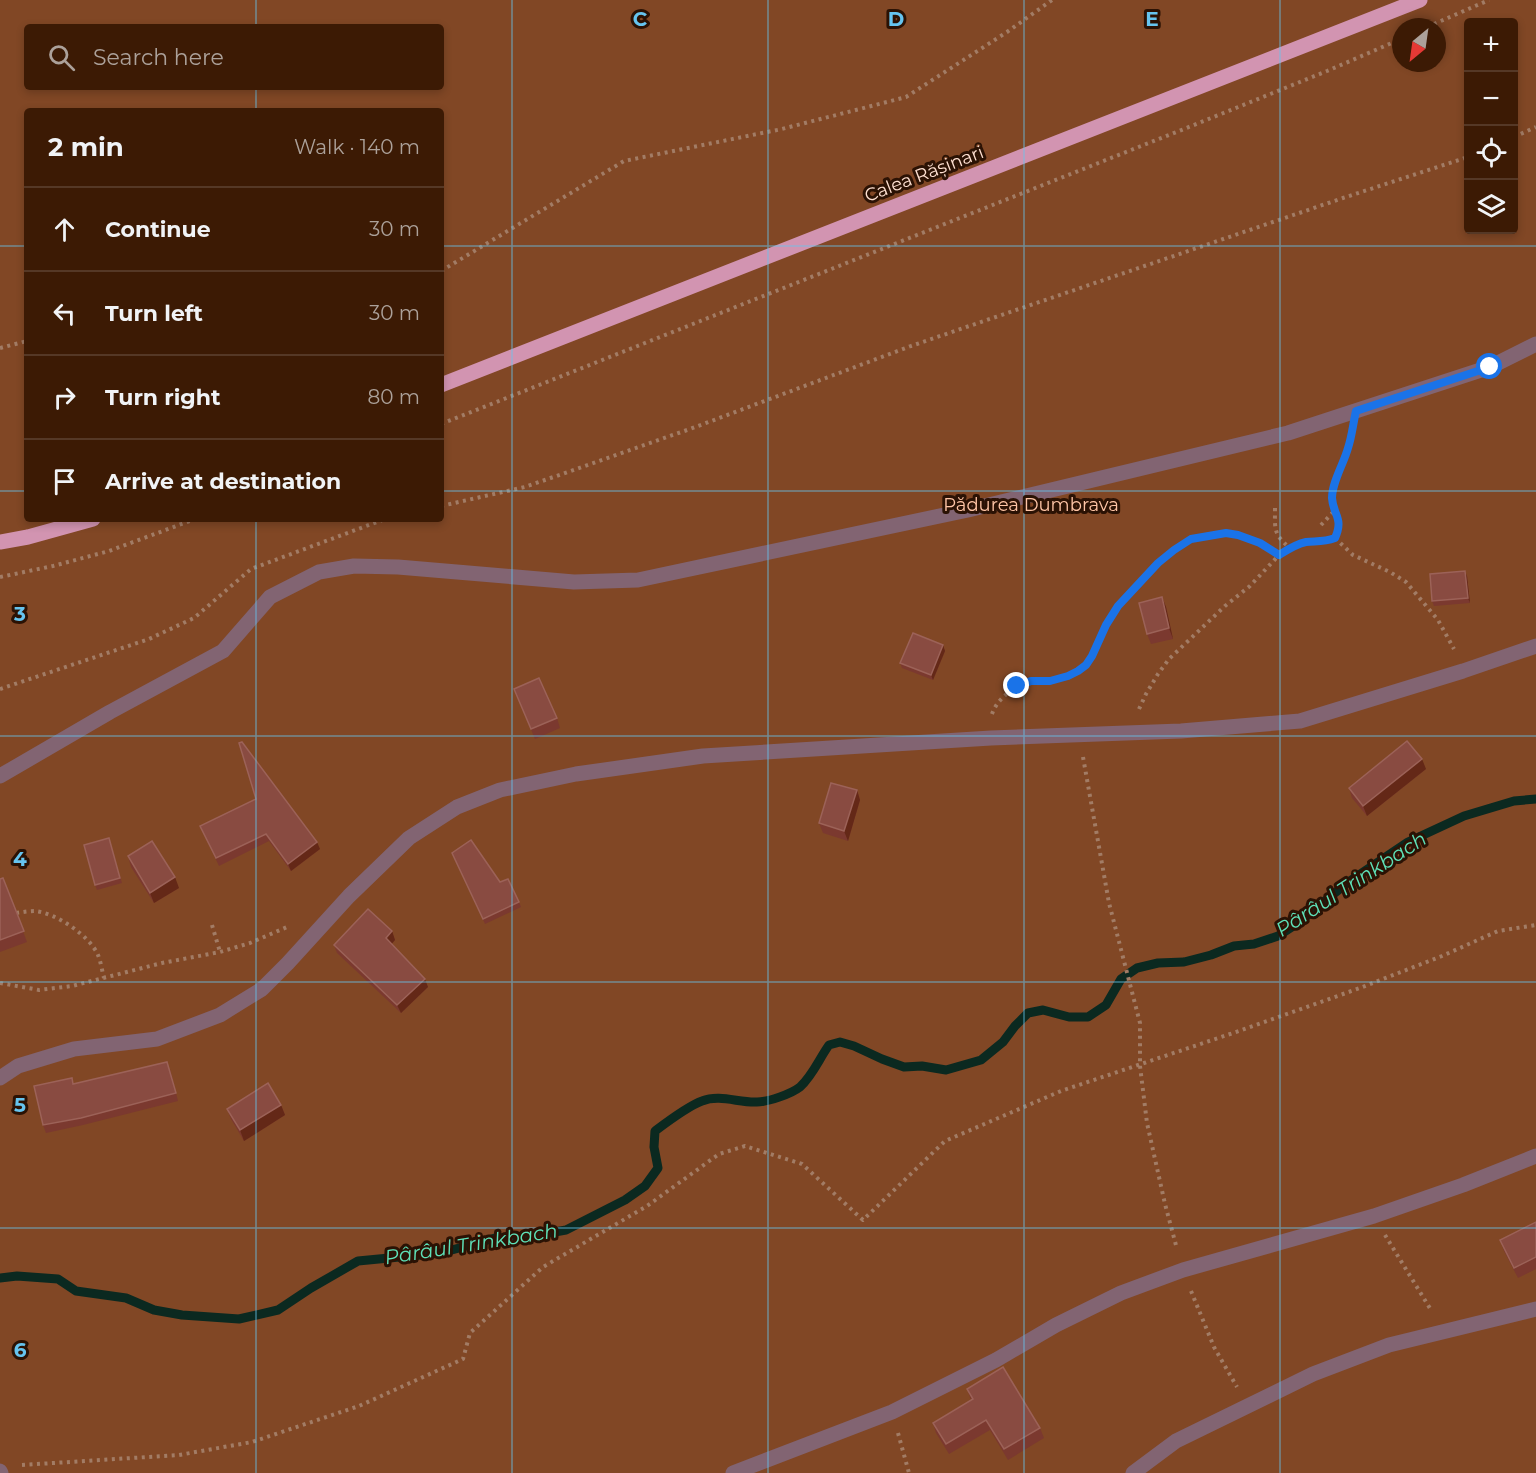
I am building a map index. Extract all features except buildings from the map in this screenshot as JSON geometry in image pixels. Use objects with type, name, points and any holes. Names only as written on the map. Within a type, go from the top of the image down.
[{"type":"main road","name":"Calea Rășinari","points":[[444,384],[1420,0]]},
{"type":"main road","points":[[0,542],[82,522]]},
{"type":"lane","points":[[0,776],[110,712],[223,651],[270,597],[320,572],[354,566],[398,567],[574,582],[638,580],[968,510],[1288,433],[1490,367],[1536,344]]},
{"type":"lane","points":[[0,1078],[18,1066],[74,1049],[158,1039],[220,1015],[262,989],[349,896],[409,838],[457,807],[500,790],[576,774],[703,756],[877,744],[1181,731],[1300,721],[1442,678],[1536,646]]},
{"type":"lane","points":[[733,1473],[892,1412],[996,1360],[1056,1325],[1121,1293],[1183,1270],[1374,1216],[1463,1185],[1536,1156]]},
{"type":"lane","points":[[1133,1473],[1176,1441],[1313,1374],[1389,1345],[1536,1309]]},
{"type":"path","points":[[444,269],[624,161],[783,129],[906,97],[1052,0]]},
{"type":"path","points":[[1446,19],[1489,0]]},
{"type":"path","points":[[444,423],[1184,129],[1392,43]]},
{"type":"path","points":[[1518,135],[1536,127]]},
{"type":"path","points":[[444,505],[536,483],[690,429],[911,346],[1464,158]]},
{"type":"path","points":[[0,348],[24,342]]},
{"type":"path","points":[[1139,716],[1146,694],[1169,659],[1225,606],[1251,586],[1279,555],[1304,542],[1323,542],[1335,538],[1339,529],[1332,498],[1348,448],[1356,411]]},
{"type":"path","points":[[1275,508],[1276,531],[1280,540],[1290,548]]},
{"type":"path","points":[[1321,525],[1335,510]]},
{"type":"path","points":[[0,577],[109,551],[187,522]]},
{"type":"path","points":[[0,689],[149,639],[194,618],[251,569],[377,522]]},
{"type":"path","points":[[989,720],[994,708],[1017,686],[1031,681],[1050,681],[1068,676],[1086,665],[1118,606],[1158,563],[1191,539],[1226,533],[1238,535],[1260,543],[1279,555]]},
{"type":"path","points":[[1335,538],[1353,555],[1406,582],[1438,620],[1457,654]]},
{"type":"path","points":[[1079,735],[1108,903],[1140,1023],[1140,1066],[1147,1124],[1165,1204],[1183,1270],[1214,1347],[1247,1406]]},
{"type":"path","points":[[16,913],[36,911],[48,914],[83,936],[98,954],[104,978]]},
{"type":"path","points":[[212,925],[220,952]]},
{"type":"path","points":[[4,1470],[179,1455],[252,1442],[359,1406],[463,1359],[470,1333],[543,1267],[647,1206],[719,1154],[745,1146],[802,1164],[862,1220],[945,1141],[1061,1091],[1140,1066],[1360,988],[1498,931],[1536,925]]},
{"type":"path","points":[[0,983],[39,990],[72,986],[162,963],[220,952],[250,943],[290,926]]},
{"type":"path","points":[[1374,1216],[1444,1331]]},
{"type":"path","points":[[892,1412],[909,1473]]},
{"type":"green space","name":"Pădurea Dumbrava","points":[[0,0],[1536,0],[1536,1473],[0,1473]]},
{"type":"waterway","name":"Pârâul Trinkbach","points":[[0,1278],[17,1276],[58,1279],[76,1291],[126,1298],[154,1310],[182,1315],[239,1319],[278,1310],[358,1261],[441,1253],[495,1238],[532,1236],[566,1230],[625,1200],[645,1186],[658,1168],[654,1147],[655,1131],[696,1103],[716,1098],[762,1102],[785,1095],[796,1090],[805,1082],[829,1045],[840,1042],[904,1067],[922,1066],[946,1070],[981,1060],[1003,1042],[1028,1013],[1043,1010],[1069,1017],[1088,1017],[1106,1005],[1121,979],[1137,968],[1158,963],[1184,962],[1234,946],[1254,944],[1278,936],[1298,923],[1347,883],[1408,842],[1464,816],[1514,801],[1536,799]]},
{"type":"route","points":[[1017,686],[1031,681],[1050,681],[1068,676],[1086,665],[1118,606],[1158,563],[1191,539],[1226,533],[1238,535],[1260,543],[1279,555],[1304,542],[1323,542],[1335,538],[1339,529],[1332,498],[1348,448],[1356,411],[1490,367]]}]
